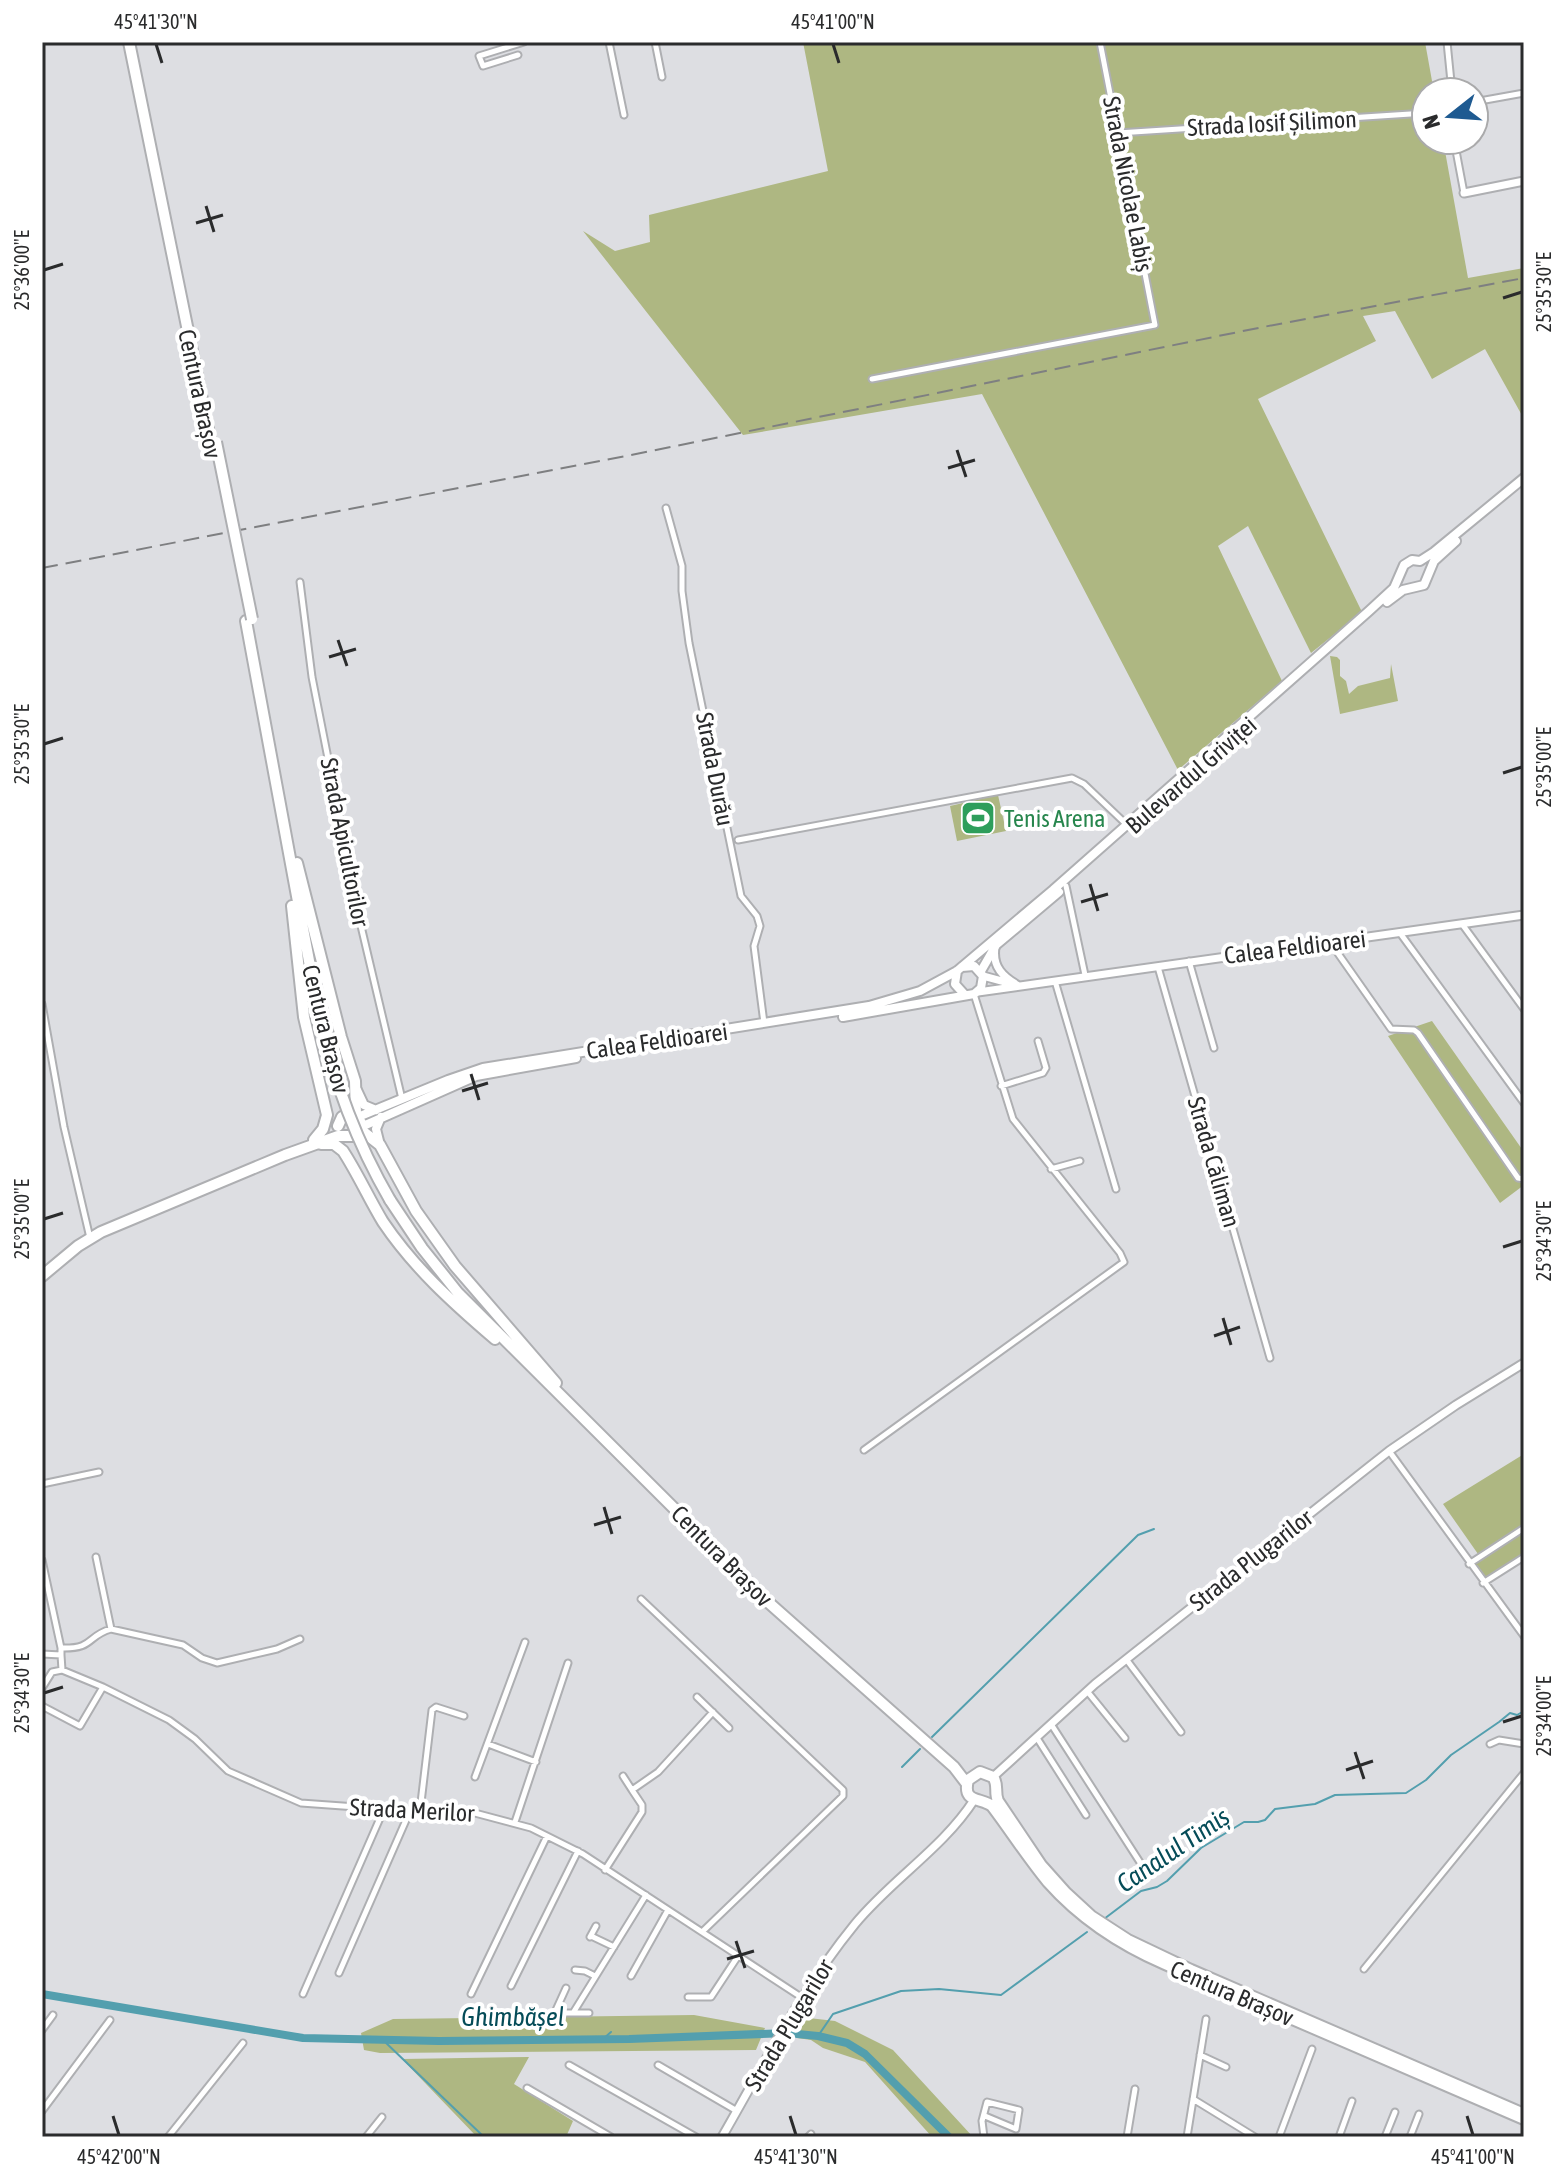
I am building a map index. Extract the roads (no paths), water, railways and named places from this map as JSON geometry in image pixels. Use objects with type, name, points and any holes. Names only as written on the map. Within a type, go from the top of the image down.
[{"type":"highway","name":"Centura Brașov","points":[[132,42],[249,620],[320,1004],[339,1092],[362,1148],[422,1248],[458,1293],[812,1635],[944,1751],[976,1773],[985,1772],[993,1777]]},
{"type":"highway","points":[[294,864],[289,887],[307,1034],[324,1100],[325,1123],[315,1142],[334,1144],[343,1151],[383,1221],[431,1283],[553,1385]]},
{"type":"highway","points":[[294,864],[355,1081],[356,1127],[350,1161]]},
{"type":"highway","points":[[324,1100],[339,1123],[356,1127],[380,1145],[432,1237],[553,1385]]},
{"type":"highway","name":"Calea Feldioarei","points":[[42,1276],[90,1238],[356,1127],[349,1113],[315,1142]]},
{"type":"highway","name":"Centura Brașov","points":[[553,1385],[768,1602],[954,1767],[974,1800]]},
{"type":"highway","points":[[967,1784],[976,1773]]},
{"type":"highway","points":[[974,1800],[990,1798],[997,1785],[993,1777]]},
{"type":"highway","name":"Centura Brașov","points":[[990,1798],[1033,1863],[1065,1899],[1124,1944],[1524,2117]]},
{"type":"main road","points":[[1524,478],[1434,552],[1420,561],[1408,562],[1401,574],[1405,584],[1412,588],[1424,585],[1438,557],[1524,484]]},
{"type":"main road","points":[[1420,561],[1429,573]]},
{"type":"main road","name":"Bulevardul Griviței","points":[[982,974],[996,941],[1383,598],[1394,588],[1401,574]]},
{"type":"main road","name":"Bulevardul Griviței","points":[[958,970],[1066,886],[1377,611],[1398,593],[1412,588]]},
{"type":"main road","name":"Calea Feldioarei","points":[[356,1127],[402,1099],[448,1080],[503,1064],[886,1002],[920,991],[958,970],[974,966],[982,974]]},
{"type":"main road","points":[[958,970],[955,984],[964,994]]},
{"type":"main road","points":[[976,993],[983,984],[982,974]]},
{"type":"main road","name":"Calea Feldioarei","points":[[379,1113],[450,1086],[505,1070],[976,993]]},
{"type":"main road","points":[[355,1081],[361,1101],[379,1113],[376,1133],[380,1145]]},
{"type":"street","points":[[518,55],[483,66],[479,56],[524,42]]},
{"type":"street","points":[[609,42],[624,115]]},
{"type":"street","points":[[655,42],[662,77]]},
{"type":"street","name":"Strada Nicolae Labiș","points":[[872,379],[1155,325],[1100,42]]},
{"type":"street","points":[[1447,42],[1450,76]]},
{"type":"street","points":[[1490,99],[1524,93]]},
{"type":"street","name":"Strada Iosif Șilimon","points":[[1118,133],[1410,114]]},
{"type":"street","points":[[1457,156],[1464,193],[1524,181]]},
{"type":"street","name":"Strada Durău","points":[[666,508],[682,566],[689,643],[741,896],[757,916],[760,926],[753,942],[765,1024]]},
{"type":"street","name":"Strada Apicultorilor","points":[[300,582],[312,677],[361,926],[402,1099]]},
{"type":"street","name":"Bulevardul Griviței","points":[[738,840],[1072,778],[1084,784],[1127,825]]},
{"type":"street","points":[[1066,886],[1085,975]]},
{"type":"street","name":"Calea Feldioarei","points":[[976,993],[1085,975],[1524,915]]},
{"type":"street","points":[[1462,924],[1524,1009]]},
{"type":"street","points":[[1400,933],[1524,1103]]},
{"type":"street","points":[[996,941],[994,956],[999,970],[1019,986]]},
{"type":"street","points":[[1330,942],[1391,1029],[1418,1033],[1518,1178],[1524,1179]]},
{"type":"street","points":[[1189,961],[1214,1048]]},
{"type":"street","name":"Strada Căliman","points":[[1158,965],[1270,1358]]},
{"type":"street","name":"Calea Feldioarei","points":[[982,974],[1019,986]]},
{"type":"street","points":[[1054,980],[1116,1189]]},
{"type":"street","points":[[864,1450],[1124,1262],[1120,1253],[1017,1126],[1001,1086],[976,993]]},
{"type":"street","points":[[42,1004],[48,1035],[44,1040],[90,1238]]},
{"type":"street","points":[[1001,1086],[1043,1073],[1046,1068],[1038,1041]]},
{"type":"street","points":[[1051,1169],[1080,1161]]},
{"type":"street","name":"Strada Plugarilor","points":[[993,1777],[1087,1691],[1389,1451],[1524,1363]]},
{"type":"street","points":[[1389,1451],[1524,1636]]},
{"type":"street","points":[[42,1484],[99,1472]]},
{"type":"street","points":[[1469,1564],[1524,1528]]},
{"type":"street","points":[[96,1557],[111,1629]]},
{"type":"street","points":[[1483,1583],[1524,1557]]},
{"type":"street","points":[[42,1560],[62,1670],[52,1672],[42,1688]]},
{"type":"street","points":[[641,1599],[843,1790],[843,1796],[702,1932]]},
{"type":"street","points":[[42,1654],[84,1647],[102,1632],[111,1629],[183,1645],[202,1658],[217,1663],[277,1649],[300,1639]]},
{"type":"street","points":[[475,1777],[525,1642]]},
{"type":"street","points":[[1126,1659],[1181,1732]]},
{"type":"street","points":[[515,1822],[568,1663]]},
{"type":"street","name":"Strada Merilor","points":[[62,1670],[169,1720],[231,1773],[305,1804],[471,1812],[515,1822],[547,1836],[578,1851],[801,1997]]},
{"type":"street","points":[[42,1706],[80,1726],[103,1687]]},
{"type":"street","points":[[1087,1691],[1125,1738]]},
{"type":"street","points":[[697,1697],[729,1728]]},
{"type":"street","points":[[420,1811],[432,1710],[436,1707],[464,1716]]},
{"type":"street","points":[[632,1790],[658,1772],[713,1712]]},
{"type":"street","points":[[1051,1724],[1143,1867]]},
{"type":"street","points":[[1037,1738],[1086,1815]]},
{"type":"street","points":[[1490,1744],[1499,1740],[1524,1744]]},
{"type":"street","points":[[488,1744],[536,1762]]},
{"type":"street","points":[[1364,1969],[1524,1773]]},
{"type":"street","points":[[605,1870],[642,1810],[642,1805],[623,1776]]},
{"type":"street","name":"Strada Plugarilor","points":[[722,2137],[801,1997],[858,1920],[939,1840],[974,1800]]},
{"type":"street","points":[[303,1994],[384,1809]]},
{"type":"street","points":[[339,1973],[410,1811]]},
{"type":"street","points":[[471,1994],[547,1836]]},
{"type":"street","points":[[511,1986],[578,1851]]},
{"type":"street","points":[[573,2013],[646,1895]]},
{"type":"street","points":[[631,1976],[668,1910]]},
{"type":"street","points":[[596,1926],[590,1937],[614,1947]]},
{"type":"street","points":[[688,1997],[711,1997],[738,1956]]},
{"type":"street","points":[[575,1970],[595,1976]]},
{"type":"street","points":[[566,1988],[556,2012],[589,2013]]},
{"type":"street","points":[[42,2030],[53,2015]]},
{"type":"street","points":[[1187,2137],[1206,2019]]},
{"type":"street","points":[[42,2111],[110,2020]]},
{"type":"street","points":[[168,2137],[243,2043]]},
{"type":"street","points":[[1279,2137],[1312,2049]]},
{"type":"street","points":[[1200,2055],[1226,2067]]},
{"type":"street","points":[[569,2065],[696,2137]]},
{"type":"street","name":"Strada Plugarilor","points":[[658,2065],[737,2111]]},
{"type":"street","points":[[527,2088],[611,2137]]},
{"type":"street","points":[[1127,2137],[1135,2089]]},
{"type":"street","points":[[1193,2099],[1255,2137]]},
{"type":"street","points":[[1339,2137],[1352,2101]]},
{"type":"street","points":[[984,2137],[982,2121],[987,2102],[1019,2110],[1016,2129],[985,2116]]},
{"type":"street","points":[[1385,2137],[1395,2112]]},
{"type":"street","points":[[1410,2137],[1419,2114]]},
{"type":"street","points":[[366,2137],[382,2117]]},
{"type":"waterway","points":[[932,1737],[1138,1535],[1154,1529]]},
{"type":"waterway","name":"Canalul Timiș","points":[[1104,1919],[1141,1891],[1167,1881],[1201,1848],[1244,1822],[1265,1820],[1275,1809],[1315,1804],[1335,1795],[1406,1793],[1426,1780],[1451,1755],[1510,1713],[1517,1715],[1524,1711]]},
{"type":"waterway","points":[[902,1767],[920,1749]]},
{"type":"waterway","name":"Canalul Timiș","points":[[818,2036],[833,2014],[901,1991],[939,1989],[1001,1995],[1087,1932]]},
{"type":"waterway","name":"Ghimbășel","points":[[42,1994],[303,2038],[439,2041],[787,2033],[818,2036],[847,2043],[865,2054],[949,2137]]},
{"type":"waterway","name":"Ghimbășel","points":[[603,2039],[611,2032]]},
{"type":"waterway","points":[[383,2040],[484,2137]]},
{"type":"railway","points":[[42,568],[1524,278]]},
{"type":"place","name":"Tenis Arena","points":[[978,818]]}]
